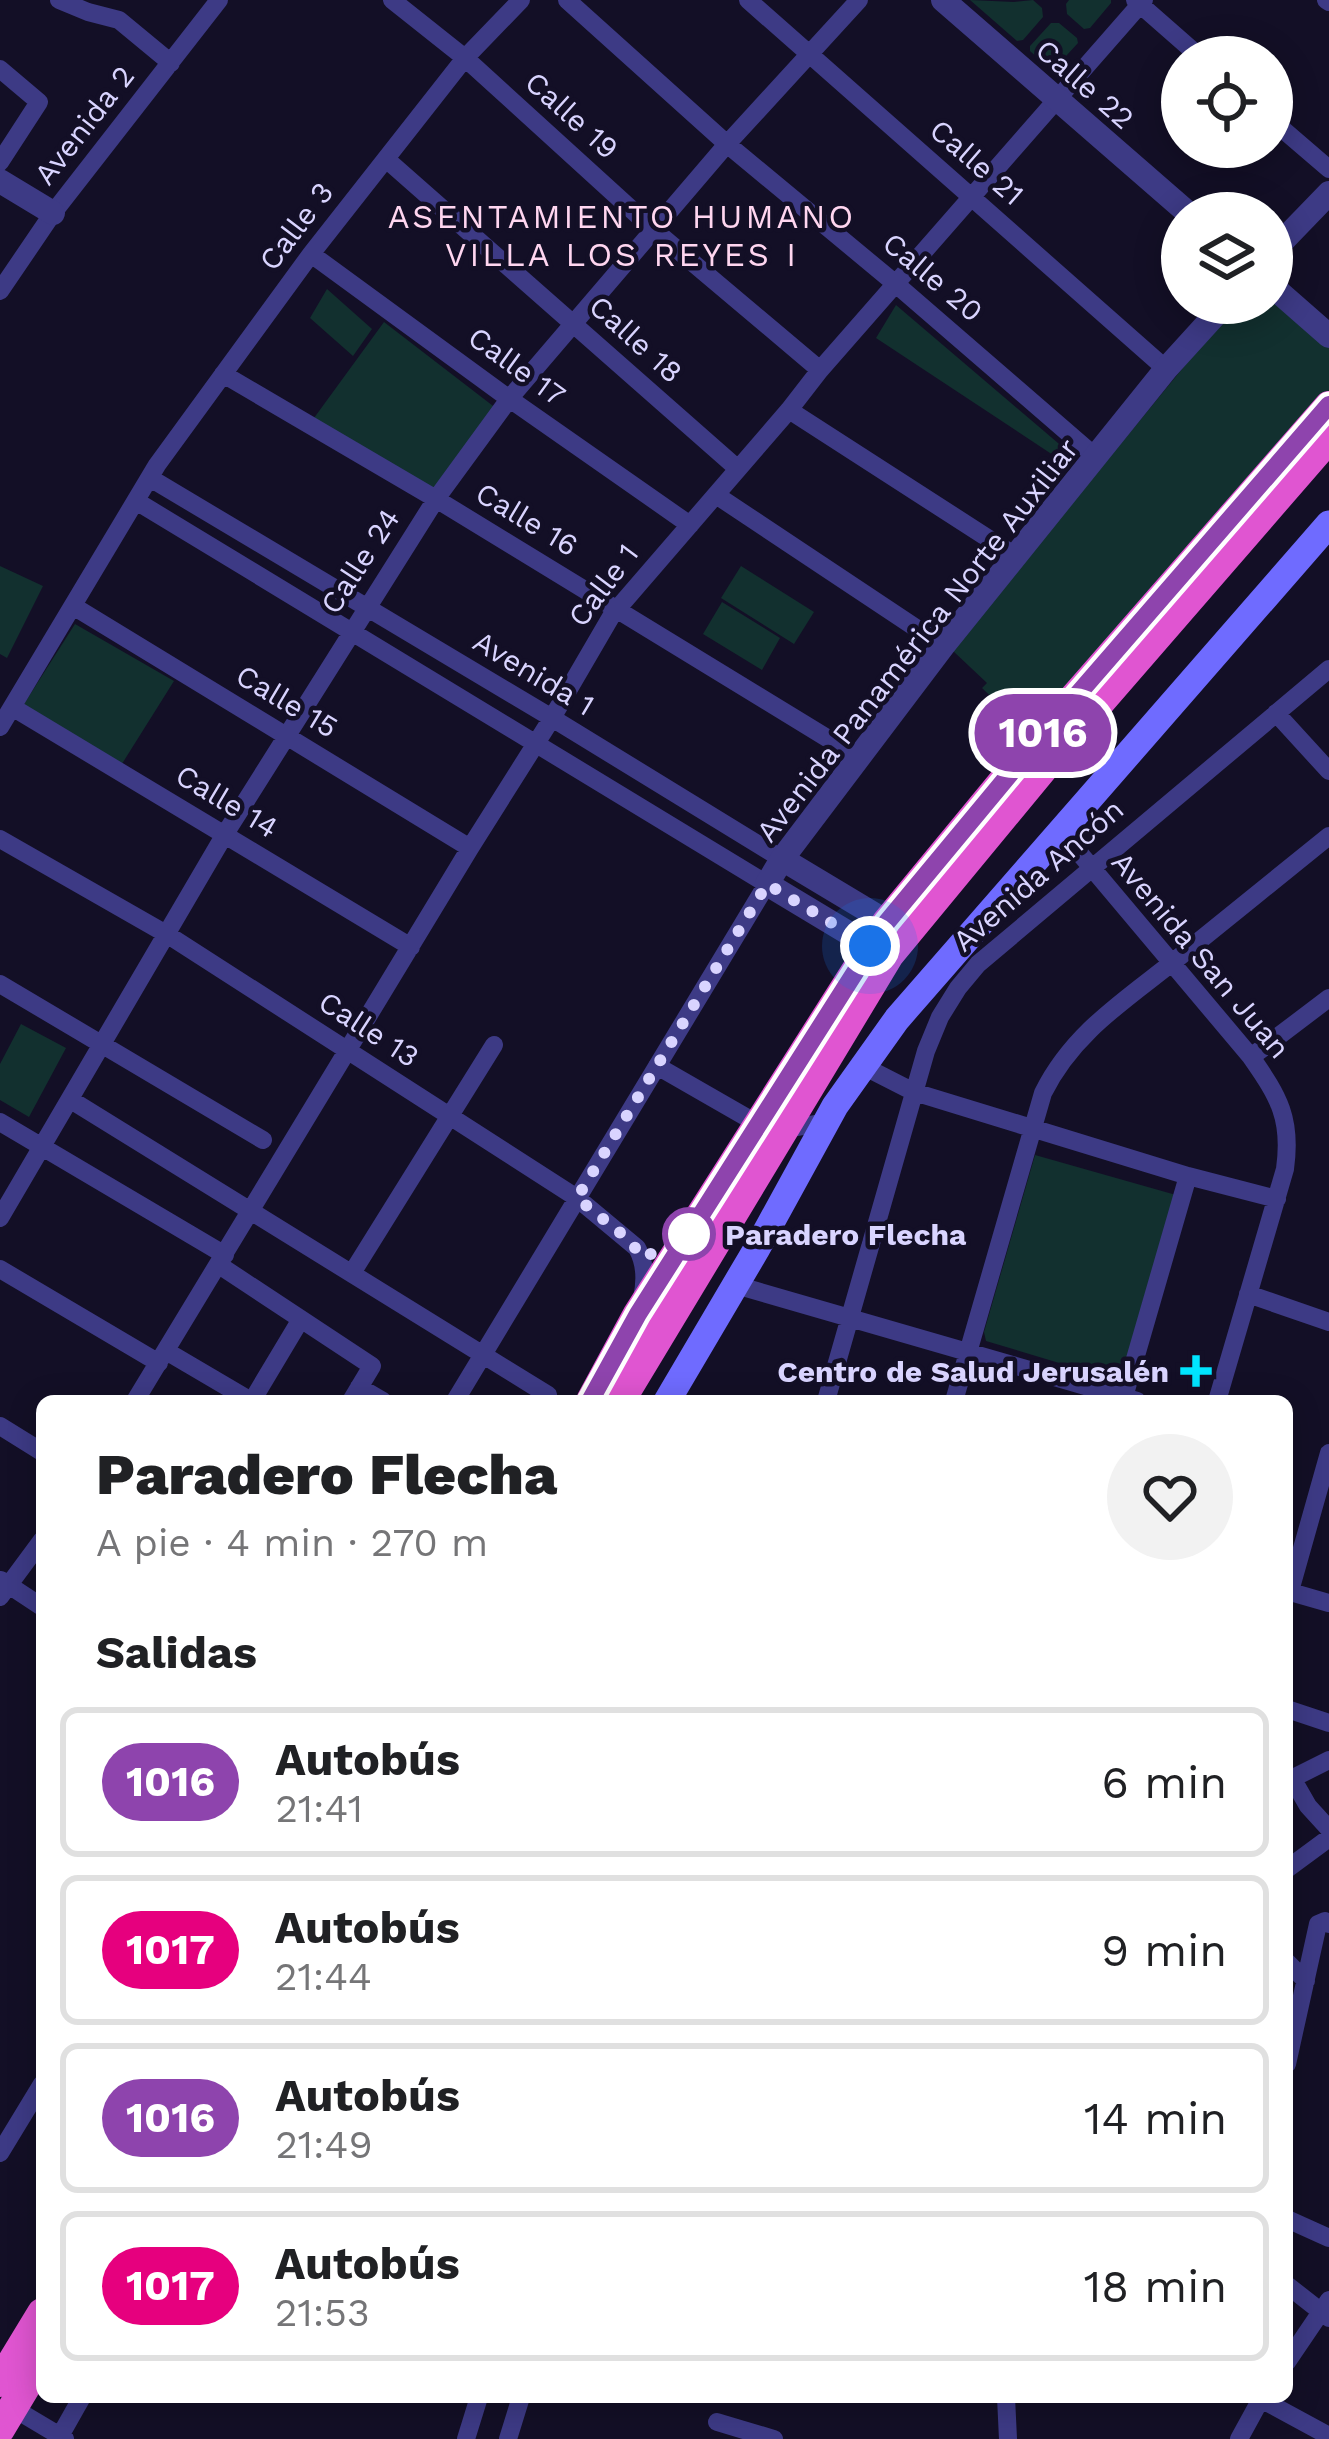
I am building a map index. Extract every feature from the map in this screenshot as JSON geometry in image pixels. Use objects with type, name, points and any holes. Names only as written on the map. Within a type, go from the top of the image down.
[{"type":"highway","points":[[623,1395],[878,934],[1038,740],[1329,406]]},
{"type":"highway","points":[[593,1395],[638,1314],[906,934],[1054,754],[1329,438]]},
{"type":"highway","points":[[4,2406],[36,2328]]},
{"type":"highway","points":[[4,2406],[36,2366]]},
{"type":"main road","points":[[672,1395],[826,1122],[897,1019],[1060,830],[1325,540]]},
{"type":"street","points":[[58,0],[119,20],[171,63]]},
{"type":"street","name":"Avenida 2","points":[[0,291],[53,213],[219,0]]},
{"type":"street","name":"Calle 19","points":[[392,0],[466,58],[654,230],[820,370]]},
{"type":"street","name":"Calle 3","points":[[0,727],[150,478],[223,374],[466,58],[520,0]]},
{"type":"street","name":"Calle 20","points":[[566,0],[727,144],[1097,458]]},
{"type":"street","name":"Calle 21","points":[[748,0],[1166,369]]},
{"type":"street","name":"Calle 24","points":[[0,1218],[225,835],[436,499],[509,399],[727,144],[859,0]]},
{"type":"street","name":"Calle 22","points":[[943,0],[1164,192]]},
{"type":"street","points":[[1140,2],[1177,36]]},
{"type":"street","name":"Calle 1","points":[[138,1395],[616,609],[1140,2]]},
{"type":"street","points":[[0,69],[39,102],[0,162]]},
{"type":"street","points":[[1293,138],[1329,169]]},
{"type":"street","name":"Calle 18","points":[[386,159],[737,470]]},
{"type":"street","points":[[0,181],[53,213]]},
{"type":"street","points":[[1293,231],[1329,194]]},
{"type":"street","name":"Calle 17","points":[[311,254],[690,525]]},
{"type":"street","points":[[1293,304],[1329,336]]},
{"type":"street","name":"Avenida Panamérica Norte Auxiliar","points":[[459,1395],[782,859],[943,646],[1207,324]]},
{"type":"street","name":"Calle 16","points":[[223,374],[858,757]]},
{"type":"street","points":[[789,410],[1017,557]]},
{"type":"street","name":"Avenida 1","points":[[150,478],[782,859],[878,934]]},
{"type":"street","points":[[716,495],[943,646]]},
{"type":"street","name":"Avenida 1","points":[[136,501],[767,884],[878,934]]},
{"type":"street","name":"Calle 15","points":[[73,606],[470,848]]},
{"type":"street","name":"Avenida Ancón","points":[[828,1395],[926,1051],[958,988],[978,964],[1090,867],[1329,669]]},
{"type":"street","name":"Calle 14","points":[[12,706],[411,946]]},
{"type":"street","points":[[1276,713],[1329,771]]},
{"type":"street","name":"Avenida San Juan","points":[[1060,830],[1251,1057],[1275,1090],[1286,1121],[1288,1144],[1277,1199],[1219,1395]]},
{"type":"street","points":[[956,1395],[1043,1093],[1056,1066],[1074,1043],[1329,836]]},
{"type":"street","name":"Calle 13","points":[[0,839],[168,935],[577,1198],[628,1239],[643,1258],[646,1281],[638,1314]]},
{"type":"street","points":[[0,984],[263,1140]]},
{"type":"street","points":[[1251,1057],[1329,998]]},
{"type":"street","points":[[897,1019],[926,1051]]},
{"type":"street","points":[[352,1273],[494,1045]]},
{"type":"street","points":[[657,1066],[770,1127],[826,1122]]},
{"type":"street","points":[[863,1066],[914,1092],[1277,1199]]},
{"type":"street","points":[[70,1100],[548,1395]]},
{"type":"street","points":[[0,1122],[222,1260],[372,1366],[355,1394]]},
{"type":"street","points":[[1131,1395],[1188,1176]]},
{"type":"street","points":[[0,1269],[239,1395]]},
{"type":"street","points":[[736,1285],[969,1352],[1082,1393]]},
{"type":"street","points":[[1248,1294],[1329,1322]]},
{"type":"street","points":[[255,1395],[301,1319]]},
{"type":"street","points":[[0,1426],[36,1448]]},
{"type":"street","points":[[1293,1574],[1329,1454]]},
{"type":"street","points":[[36,1547],[3,1588],[36,1604]]},
{"type":"street","points":[[1293,1592],[1329,1603]]},
{"type":"street","points":[[1293,1711],[1329,1723]]},
{"type":"street","points":[[1293,1778],[1329,1760]]},
{"type":"street","points":[[1293,1785],[1329,1833],[1293,1864]]},
{"type":"street","points":[[1293,2012],[1297,1978],[1318,1924],[1329,1924]]},
{"type":"street","points":[[0,2153],[36,2094]]},
{"type":"street","points":[[1293,2222],[1329,2238]]},
{"type":"street","points":[[1293,2289],[1327,2310],[1293,2354]]},
{"type":"street","points":[[4,2406],[63,2438],[79,2403]]},
{"type":"street","points":[[466,2439],[477,2403]]},
{"type":"street","points":[[508,2439],[519,2403]]},
{"type":"street","points":[[1006,2403],[1009,2439]]},
{"type":"street","points":[[1239,2439],[1257,2403]]},
{"type":"street","points":[[1269,2403],[1329,2436]]},
{"type":"street","points":[[717,2422],[774,2439]]},
{"type":"green space","points":[[970,0],[1033,0],[1042,8],[1043,17],[1017,41]]},
{"type":"green space","points":[[1069,0],[1111,3],[1084,29],[1067,14]]},
{"type":"green space","points":[[1051,23],[1059,23],[1078,43],[1050,69],[1030,46]]},
{"type":"green space","points":[[327,289],[372,329],[353,356],[310,318]]},
{"type":"green space","points":[[896,305],[1065,449],[1053,455],[876,338]]},
{"type":"green space","points":[[1293,314],[1329,346],[1329,393],[1030,734],[982,688],[987,683],[952,650],[1219,324],[1293,324]]},
{"type":"green space","points":[[384,322],[497,409],[433,491],[314,418]]},
{"type":"green space","points":[[0,566],[43,586],[7,658],[0,654]]},
{"type":"green space","points":[[741,566],[814,612],[794,644],[721,598]]},
{"type":"green space","points":[[722,602],[780,638],[762,670],[703,634]]},
{"type":"green space","points":[[75,624],[174,681],[120,767],[22,707]]},
{"type":"green space","points":[[21,1024],[66,1048],[29,1117],[0,1100],[0,1064]]},
{"type":"green space","points":[[1035,1155],[1176,1195],[1119,1381],[986,1341],[984,1332]]},
{"type":"bus line","name":"1016","points":[[593,1395],[638,1314],[887,922],[1329,405]]},
{"type":"place","name":"Paradero Flecha","points":[[689,1234]]},
{"type":"place","name":"Centro de Salud Jerusalén","points":[[1196,1371]]},
{"type":"district","name":"ASENTAMIENTO HUMANO VILLA LOS REYES I","points":[[622,235]]},
{"type":"route","points":[[689,1234],[643,1258],[637,1247],[577,1198],[767,884],[870,946]]}]
